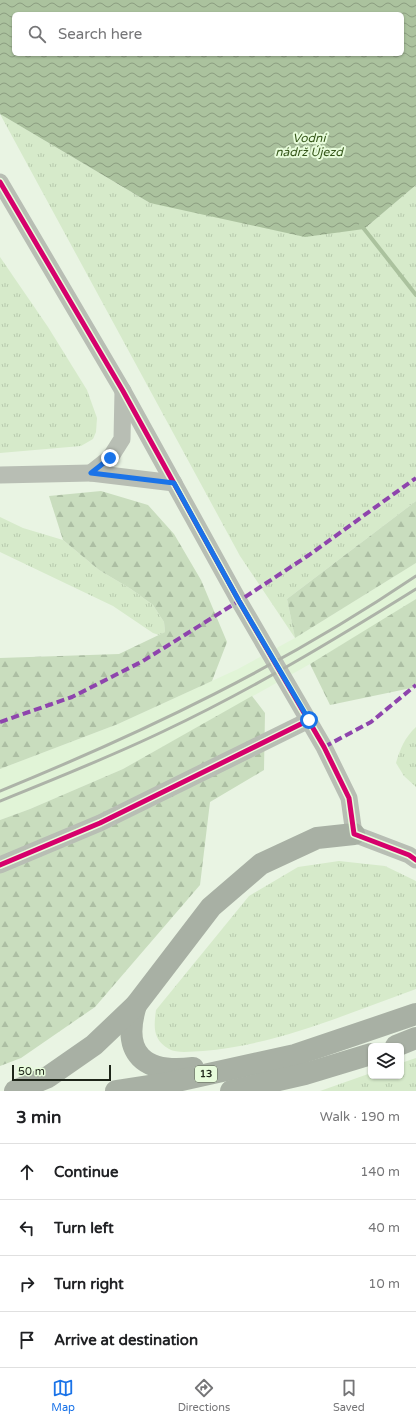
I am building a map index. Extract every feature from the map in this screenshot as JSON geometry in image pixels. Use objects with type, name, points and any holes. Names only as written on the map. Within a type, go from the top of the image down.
[{"type":"highway","points":[[15,1091],[48,1078],[94,1045],[136,1004],[211,907],[261,864],[317,838],[354,834]]},
{"type":"highway","points":[[136,1004],[131,1021],[132,1039],[135,1052],[147,1063],[158,1068],[182,1069],[295,1055]]},
{"type":"highway","name":"13","points":[[116,1091],[168,1083],[295,1055],[416,1014]]},
{"type":"highway","points":[[404,1043],[416,1038]]},
{"type":"highway","points":[[260,1091],[305,1074],[368,1055]]},
{"type":"highway","points":[[231,1091],[305,1074]]},
{"type":"street","points":[[0,182],[123,391],[239,601],[309,720],[349,798],[354,834],[409,855],[416,860]]},
{"type":"street","points":[[91,473],[110,458],[122,439],[123,391]]},
{"type":"street","points":[[0,475],[91,473],[174,483]]},
{"type":"street","points":[[0,865],[100,823],[309,720]]},
{"type":"shaded area","points":[[416,563],[416,599],[383,620],[310,664],[123,769],[30,809],[0,820],[0,769],[118,724],[238,669],[295,638]]},
{"type":"green space","points":[[0,114],[150,203],[364,229],[416,185],[416,501],[287,599],[295,638],[240,556]]},
{"type":"green space","points":[[0,257],[48,327],[87,390],[97,418],[96,432],[93,439],[81,446],[0,453]]},
{"type":"green space","points":[[101,491],[148,505],[174,534],[201,580],[227,642],[212,681],[118,724],[0,769],[0,658],[119,654],[165,632],[164,622],[153,605],[131,589],[99,570],[63,540],[49,496]]},
{"type":"green space","points":[[416,501],[416,563],[295,638],[287,599]]},
{"type":"green space","points":[[0,517],[23,528],[63,540],[99,570],[131,589],[153,605],[164,622],[165,632],[159,635],[153,633],[113,606],[0,552]]},
{"type":"green space","points":[[416,599],[416,687],[330,705],[310,664]]},
{"type":"green space","points":[[252,696],[265,713],[264,770],[210,802],[200,885],[95,1007],[21,1058],[0,1066],[0,820],[30,809],[123,769]]},
{"type":"green space","points":[[416,727],[416,787],[404,776],[396,763],[403,744]]},
{"type":"green space","points":[[339,861],[385,866],[416,881],[416,989],[311,1027],[231,1048],[186,1052],[173,1051],[163,1045],[155,1032],[156,1010],[249,896],[298,867]]},
{"type":"green space","points":[[416,1058],[416,1091],[320,1091],[368,1074],[368,1079],[404,1079],[404,1062]]},
{"type":"water","name":"Vodní nádrž Újezd","points":[[0,0],[416,0],[416,185],[364,229],[305,237],[150,203],[0,114]]},
{"type":"waterway","points":[[361,225],[416,295]]},
{"type":"railway","points":[[0,791],[108,745],[214,694],[317,638],[416,576]]},
{"type":"railway","points":[[0,801],[144,741],[229,699],[292,664],[416,589]]},
{"type":"marked path","points":[[0,722],[72,697],[143,661],[309,555],[416,478]]},
{"type":"marked path","points":[[324,747],[371,722],[416,685]]},
{"type":"cycle path","points":[[0,182],[123,391],[239,601],[324,747],[349,798],[354,834],[409,855],[416,860]]},
{"type":"cycle path","points":[[0,865],[100,823],[309,720]]},
{"type":"route","points":[[110,458],[91,473],[174,483],[239,601],[309,720]]}]
